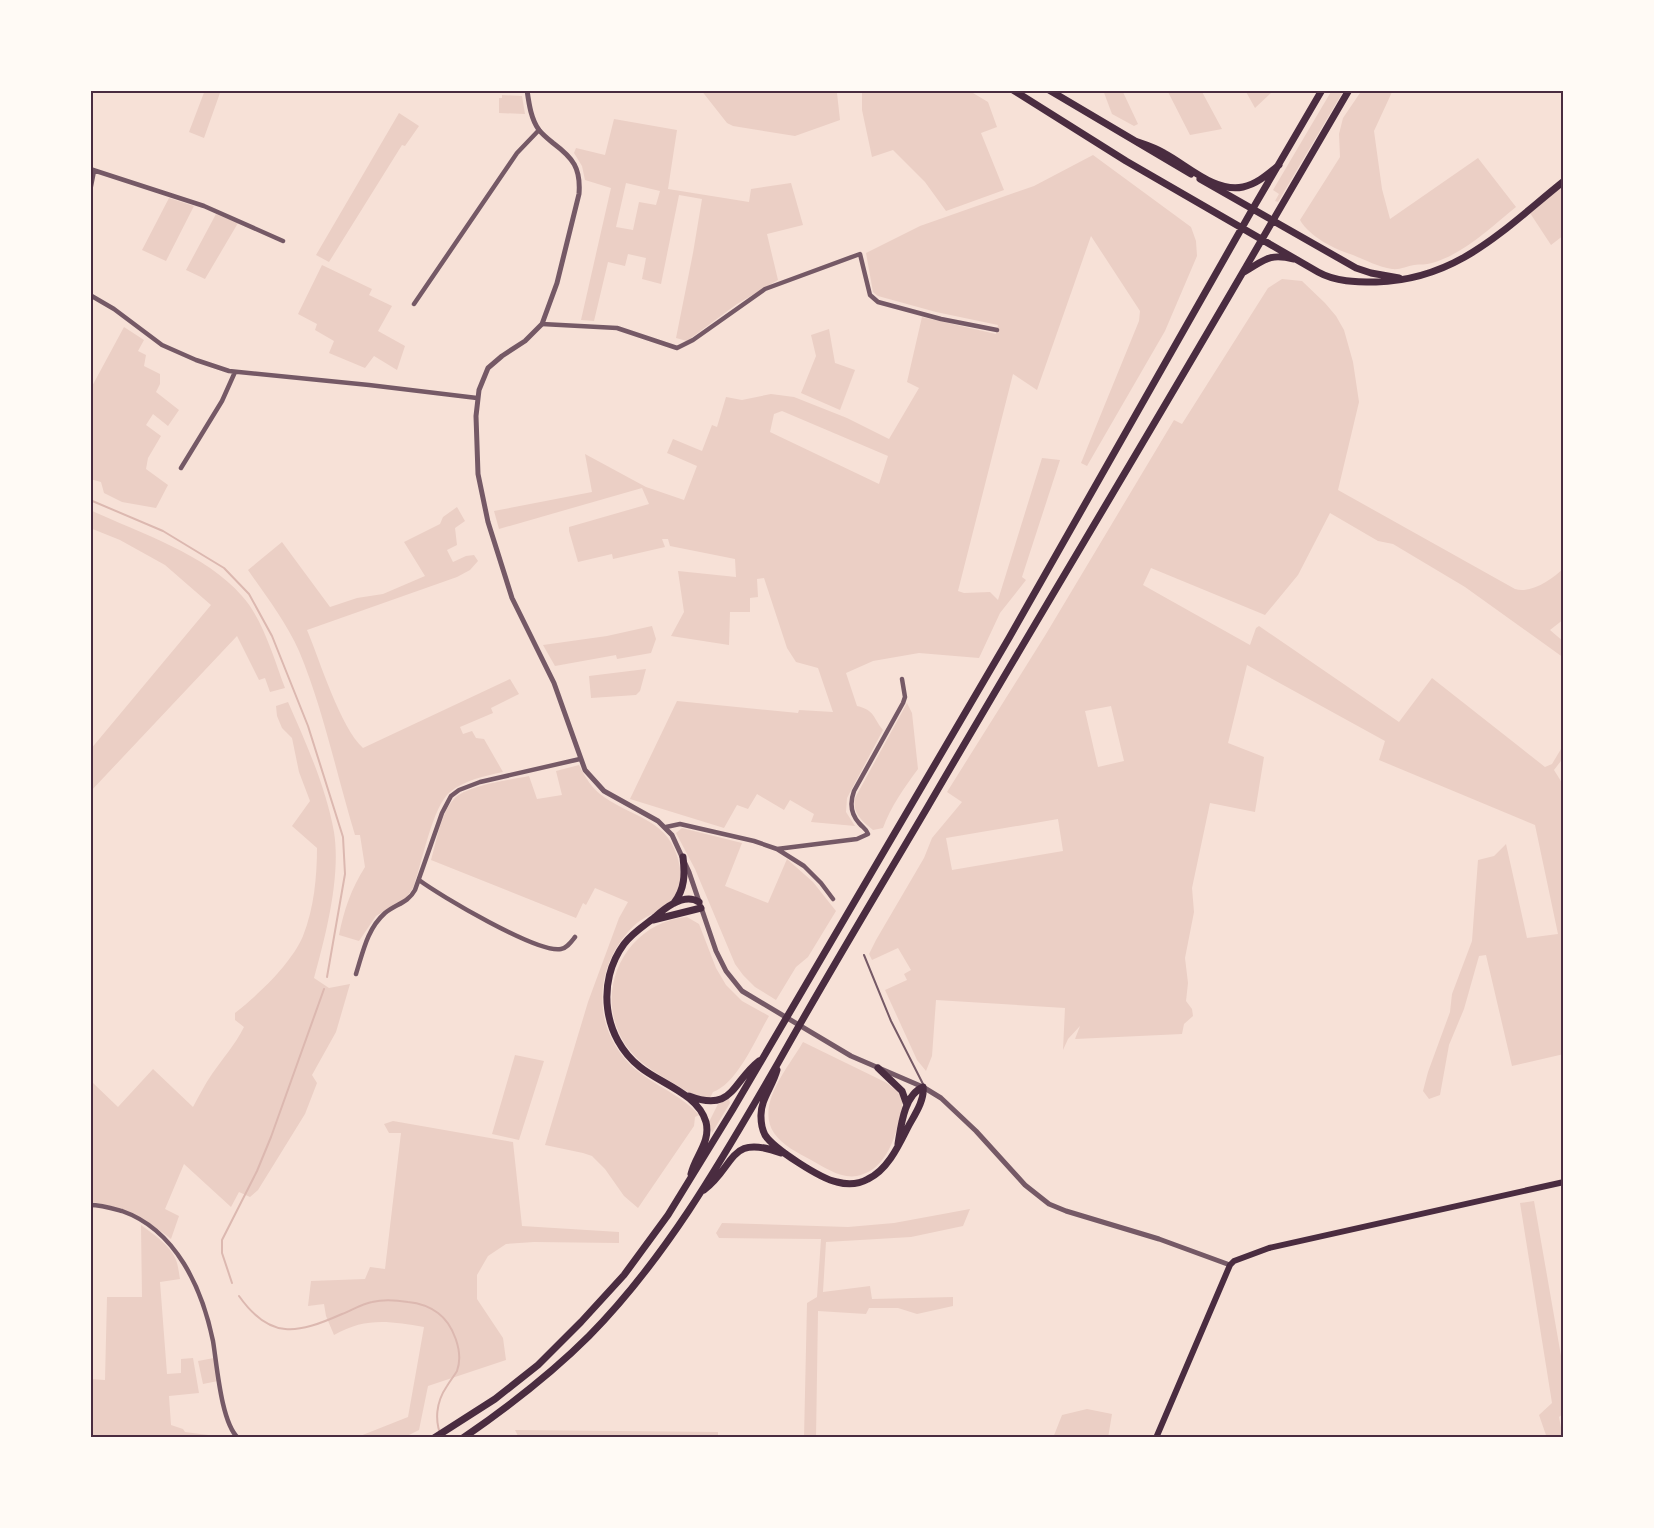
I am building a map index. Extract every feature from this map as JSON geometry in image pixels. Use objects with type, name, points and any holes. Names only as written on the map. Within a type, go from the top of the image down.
[{"type":"main road","points":[[1013,90],[1126,161],[1326,276],[1336,279],[1369,282],[1407,279],[1440,270],[1468,256],[1564,181]]},
{"type":"main road","points":[[1049,90],[1272,222],[1356,268],[1407,279]]},
{"type":"main road","points":[[434,1438],[495,1399],[538,1365],[624,1275],[689,1182],[1076,521],[1322,90]]},
{"type":"main road","points":[[463,1438],[550,1373],[591,1334],[656,1257],[699,1194],[747,1119],[778,1062],[1080,546],[1200,349],[1349,90]]},
{"type":"main road","points":[[1138,142],[1162,152],[1228,188],[1253,184],[1279,165]]},
{"type":"main road","points":[[1242,274],[1270,257],[1284,256],[1300,260]]},
{"type":"main road","points":[[673,904],[683,888],[685,869],[683,857]]},
{"type":"main road","points":[[650,920],[700,905],[696,900],[687,899],[673,904],[650,920],[633,934],[614,961],[607,985],[608,1013],[613,1033],[630,1058],[643,1070],[684,1094],[703,1101],[722,1098],[735,1090],[747,1073],[763,1059]]},
{"type":"main road","points":[[778,1062],[776,1076],[763,1101],[760,1118],[765,1134],[788,1156]]},
{"type":"main road","points":[[878,1068],[902,1091],[907,1106]]},
{"type":"main road","points":[[699,1194],[716,1180],[730,1160],[751,1146],[764,1147],[788,1156],[836,1182],[865,1181],[879,1172],[898,1144],[923,1096],[923,1087]]},
{"type":"main road","points":[[898,1144],[907,1106],[913,1094],[923,1087]]},
{"type":"main road","points":[[684,1094],[701,1112],[707,1128],[706,1139],[692,1169],[689,1182]]},
{"type":"main road","points":[[1156,1438],[1230,1265],[1239,1258],[1269,1248],[1564,1182]]},
{"type":"street","points":[[527,90],[533,117],[539,130],[569,156],[576,166],[580,181],[579,194],[551,304],[542,324],[488,369],[477,398],[478,474],[488,522],[514,604],[554,683],[585,770],[604,791],[666,827],[683,857],[721,962],[736,985],[750,996],[851,1056],[923,1087],[951,1106],[1025,1185],[1049,1204],[1159,1239],[1230,1265]]},
{"type":"street","points":[[414,304],[517,153],[539,130]]},
{"type":"street","points":[[90,191],[92,170],[204,206],[283,241]]},
{"type":"street","points":[[542,324],[617,328],[677,348],[693,340],[765,289],[860,254],[870,295],[878,302],[950,321],[998,330]]},
{"type":"street","points":[[90,295],[114,309],[162,345],[204,363],[235,372],[477,398]]},
{"type":"street","points":[[181,468],[222,401],[235,372]]},
{"type":"street","points":[[777,849],[857,839],[868,834],[855,817],[851,801],[854,791],[903,703],[905,697],[902,679]]},
{"type":"street","points":[[356,974],[363,947],[376,922],[388,911],[411,897],[442,813],[451,796],[459,790],[480,782],[580,759]]},
{"type":"street","points":[[666,827],[680,824],[754,841],[777,849],[804,866],[833,899]]},
{"type":"street","points":[[419,880],[499,928],[527,940],[559,950],[566,947],[575,937]]},
{"type":"street","points":[[90,1205],[110,1207],[136,1216],[160,1233],[178,1256],[199,1294],[212,1339],[229,1424],[238,1438]]},
{"type":"lane","points":[[864,955],[891,1021],[921,1078],[923,1087]]},
{"type":"shaded area","points":[[205,90],[221,90],[204,138],[189,132]]},
{"type":"shaded area","points":[[701,90],[831,90],[837,93],[840,120],[795,136],[733,126],[727,123]]},
{"type":"shaded area","points":[[862,90],[968,90],[988,102],[997,127],[981,133],[1004,190],[946,211],[925,182],[893,150],[872,157],[862,110]]},
{"type":"shaded area","points":[[1103,90],[1122,90],[1138,124],[1134,126],[1112,114]]},
{"type":"shaded area","points":[[1167,90],[1201,90],[1222,129],[1190,135]]},
{"type":"shaded area","points":[[1245,90],[1274,90],[1255,108]]},
{"type":"shaded area","points":[[1332,90],[1344,90],[1278,202],[1275,201],[1279,194],[1273,190]]},
{"type":"shaded area","points":[[1362,90],[1392,92],[1374,131],[1382,189],[1390,219],[1478,158],[1516,207],[1477,239],[1444,259],[1430,264],[1398,269],[1372,263],[1316,237],[1300,220],[1340,157],[1339,134],[1343,118]]},
{"type":"shaded area","points":[[502,95],[522,96],[525,114],[499,113],[499,98],[502,98]]},
{"type":"shaded area","points":[[399,113],[419,126],[405,146],[402,145],[329,262],[316,255]]},
{"type":"shaded area","points":[[614,119],[677,130],[668,189],[749,202],[751,189],[791,183],[803,225],[767,234],[778,280],[737,304],[687,341],[676,338],[702,199],[679,195],[661,284],[642,279],[646,258],[628,254],[625,266],[608,262],[594,321],[581,320],[611,188],[585,180],[582,166],[574,153],[576,148],[605,155]],"holes":[[[626,183],[660,191],[656,205],[639,202],[633,230],[616,227]]]},
{"type":"shaded area","points":[[1093,155],[1191,227],[1196,241],[1197,256],[1165,331],[1087,466],[1081,463],[1139,321],[1140,311],[1091,236],[1037,390],[1013,374],[958,591],[964,593],[990,592],[998,600],[1042,458],[1060,460],[1022,577],[1026,580],[1000,613],[979,658],[919,653],[873,661],[846,673],[857,706],[870,712],[883,730],[847,798],[846,812],[855,826],[811,822],[814,814],[790,800],[784,810],[757,794],[748,809],[737,805],[724,828],[630,799],[677,701],[798,713],[799,710],[833,712],[818,668],[796,662],[787,648],[764,578],[757,579],[758,597],[750,598],[750,612],[730,612],[729,645],[671,636],[684,612],[678,571],[736,577],[735,559],[670,546],[668,539],[662,539],[665,547],[613,559],[612,554],[578,562],[569,527],[649,504],[642,488],[499,529],[494,511],[592,492],[585,454],[646,487],[684,500],[697,466],[667,453],[673,439],[702,451],[712,425],[717,427],[726,397],[742,400],[771,394],[794,397],[847,418],[889,439],[919,388],[907,382],[922,317],[996,334],[998,325],[936,312],[878,296],[873,292],[866,253],[920,226],[1034,186]],"holes":[[[782,411],[888,456],[879,484],[770,432],[774,414]]]},
{"type":"shaded area","points":[[1564,185],[1564,235],[1551,245],[1530,213]]},
{"type":"shaded area","points":[[169,198],[194,206],[166,261],[142,250]]},
{"type":"shaded area","points":[[216,214],[238,223],[205,279],[186,270]]},
{"type":"shaded area","points":[[322,265],[372,289],[369,295],[392,306],[378,331],[405,346],[397,370],[374,356],[365,368],[329,353],[334,341],[315,330],[317,324],[298,314]]},
{"type":"shaded area","points":[[1282,279],[1302,281],[1325,303],[1344,330],[1353,362],[1359,402],[1338,490],[1515,589],[1535,587],[1548,581],[1564,568],[1564,619],[1550,630],[1564,642],[1564,658],[1465,587],[1393,544],[1378,541],[1330,513],[1298,575],[1265,615],[1151,568],[1143,585],[1250,645],[1256,628],[1259,626],[1399,722],[1432,678],[1545,767],[1552,764],[1564,744],[1564,757],[1554,770],[1564,786],[1564,1054],[1512,1066],[1486,955],[1479,956],[1464,1009],[1449,1045],[1440,1095],[1429,1099],[1423,1091],[1428,1072],[1450,1012],[1452,994],[1472,941],[1478,860],[1494,856],[1506,844],[1527,938],[1558,934],[1535,825],[1379,760],[1385,741],[1247,665],[1228,743],[1264,757],[1255,812],[1210,803],[1192,888],[1194,912],[1185,958],[1188,983],[1186,1001],[1192,1009],[1193,1016],[1184,1024],[1182,1034],[1075,1039],[1080,1026],[1068,1039],[1063,1050],[1065,1008],[936,1000],[932,1056],[926,1071],[917,1060],[885,990],[907,980],[904,974],[911,970],[898,948],[872,960],[869,954],[924,858],[932,838],[962,802],[947,792],[1046,634],[1174,420],[1182,424],[1268,288]],"holes":[[[1111,706],[1124,761],[1098,767],[1085,711]],[[1058,819],[1063,851],[952,870],[946,838]]]},
{"type":"shaded area","points":[[124,327],[144,340],[138,351],[146,355],[144,366],[160,374],[160,384],[156,392],[179,410],[168,426],[153,414],[146,425],[161,436],[148,458],[146,469],[168,485],[156,508],[122,502],[104,493],[101,482],[90,479],[90,390]]},
{"type":"shaded area","points":[[829,329],[835,363],[855,370],[840,410],[801,393],[816,356],[811,335]]},
{"type":"shaded area","points":[[457,507],[465,521],[455,528],[457,545],[447,550],[453,562],[474,555],[478,561],[470,570],[457,577],[307,630],[346,725],[363,748],[510,679],[519,694],[491,708],[493,713],[460,727],[463,734],[472,731],[476,738],[484,739],[503,772],[468,781],[450,792],[444,799],[433,823],[413,888],[406,898],[376,916],[359,941],[339,935],[349,900],[365,867],[360,835],[355,835],[323,719],[299,651],[282,619],[248,570],[282,542],[330,607],[357,598],[383,594],[425,576],[404,542],[440,524],[443,517]]},
{"type":"shaded area","points":[[90,510],[191,556],[227,581],[242,596],[256,616],[285,688],[270,692],[265,678],[259,680],[237,636],[90,792],[90,750],[211,605],[165,565],[120,540],[90,528]]},
{"type":"shaded area","points":[[652,626],[656,639],[651,653],[617,659],[616,655],[555,666],[543,645],[607,636]]},
{"type":"shaded area","points":[[646,669],[640,691],[636,695],[591,698],[589,676]]},
{"type":"shaded area","points":[[288,702],[321,782],[336,849],[331,905],[314,978],[329,988],[350,984],[336,1032],[312,1075],[317,1083],[305,1114],[258,1190],[250,1197],[239,1192],[231,1207],[184,1164],[165,1209],[179,1216],[171,1239],[133,1214],[90,1202],[90,1087],[93,1083],[118,1107],[153,1069],[193,1107],[209,1078],[244,1027],[235,1020],[235,1013],[274,978],[298,947],[307,926],[312,904],[317,848],[292,826],[310,801],[299,772],[292,738],[282,728],[277,716],[276,706]]},
{"type":"shaded area","points":[[907,703],[912,713],[918,769],[894,805],[883,828],[873,830],[856,812],[855,798]]},
{"type":"shaded area","points":[[579,765],[589,782],[600,794],[649,822],[668,838],[680,868],[680,883],[675,898],[668,905],[637,923],[624,937],[614,952],[603,986],[602,1003],[605,1021],[611,1038],[621,1054],[639,1072],[690,1106],[699,1115],[695,1117],[694,1126],[638,1208],[624,1196],[605,1169],[592,1156],[545,1145],[588,1002],[619,918],[628,902],[595,888],[586,905],[583,903],[576,918],[431,860],[445,812],[460,794],[489,784],[529,776],[537,799],[562,795],[556,771]]},
{"type":"shaded area","points":[[682,828],[742,843],[725,886],[768,903],[787,859],[813,882],[836,911],[808,957],[796,967],[776,1000],[755,987],[735,964],[695,869],[676,833]]},
{"type":"shaded area","points":[[687,917],[699,924],[716,968],[726,985],[742,1001],[769,1016],[738,1070],[722,1087],[713,1092],[710,1098],[688,1092],[641,1062],[625,1044],[614,1017],[612,997],[615,977],[622,959],[634,943],[648,931],[666,921]]},
{"type":"shaded area","points":[[803,1042],[885,1082],[900,1095],[902,1109],[890,1147],[880,1162],[866,1173],[845,1176],[833,1172],[791,1148],[774,1133],[769,1122],[771,1098]]},
{"type":"shaded area","points":[[515,1055],[544,1061],[519,1140],[492,1134]]},
{"type":"shaded area","points":[[729,1099],[730,1103],[712,1133],[709,1122],[718,1104]]},
{"type":"shaded area","points":[[393,1121],[513,1142],[522,1226],[619,1232],[619,1243],[506,1244],[488,1256],[477,1275],[477,1299],[503,1338],[506,1360],[428,1386],[419,1430],[403,1438],[355,1438],[408,1417],[424,1327],[378,1322],[356,1325],[334,1335],[324,1304],[308,1306],[311,1281],[365,1279],[370,1267],[385,1269],[401,1133],[389,1133],[384,1124]]},
{"type":"shaded area","points":[[1534,1201],[1564,1373],[1564,1413],[1559,1417],[1563,1438],[1547,1438],[1539,1415],[1552,1403],[1520,1203]]},
{"type":"shaded area","points":[[970,1209],[963,1226],[911,1237],[826,1242],[823,1292],[870,1286],[872,1299],[953,1297],[953,1306],[917,1314],[898,1308],[869,1308],[866,1314],[818,1311],[816,1438],[804,1438],[807,1303],[817,1297],[821,1239],[719,1238],[716,1233],[722,1223],[848,1227],[894,1223]]},
{"type":"shaded area","points":[[141,1225],[170,1249],[179,1272],[180,1279],[160,1282],[167,1374],[181,1373],[181,1359],[193,1358],[199,1393],[169,1396],[171,1425],[185,1432],[232,1438],[90,1438],[90,1379],[105,1380],[107,1297],[142,1297]]},
{"type":"shaded area","points":[[214,1358],[218,1381],[203,1384],[198,1361]]},
{"type":"shaded area","points":[[1087,1409],[1112,1414],[1108,1438],[1053,1438],[1062,1415]]},
{"type":"shaded area","points":[[515,1430],[718,1432],[718,1438],[519,1438]]},
{"type":"waterway","points":[[90,500],[163,531],[224,568],[249,594],[272,636],[308,726],[343,837],[345,874],[327,977]]},
{"type":"waterway","points":[[232,1283],[222,1253],[222,1240],[257,1171],[271,1137],[324,989]]},
{"type":"waterway","points":[[239,1296],[262,1320],[285,1329],[311,1326],[364,1304],[381,1300],[416,1303],[438,1313],[452,1331],[459,1355],[457,1371],[443,1392],[438,1405],[437,1418],[442,1438]]}]
